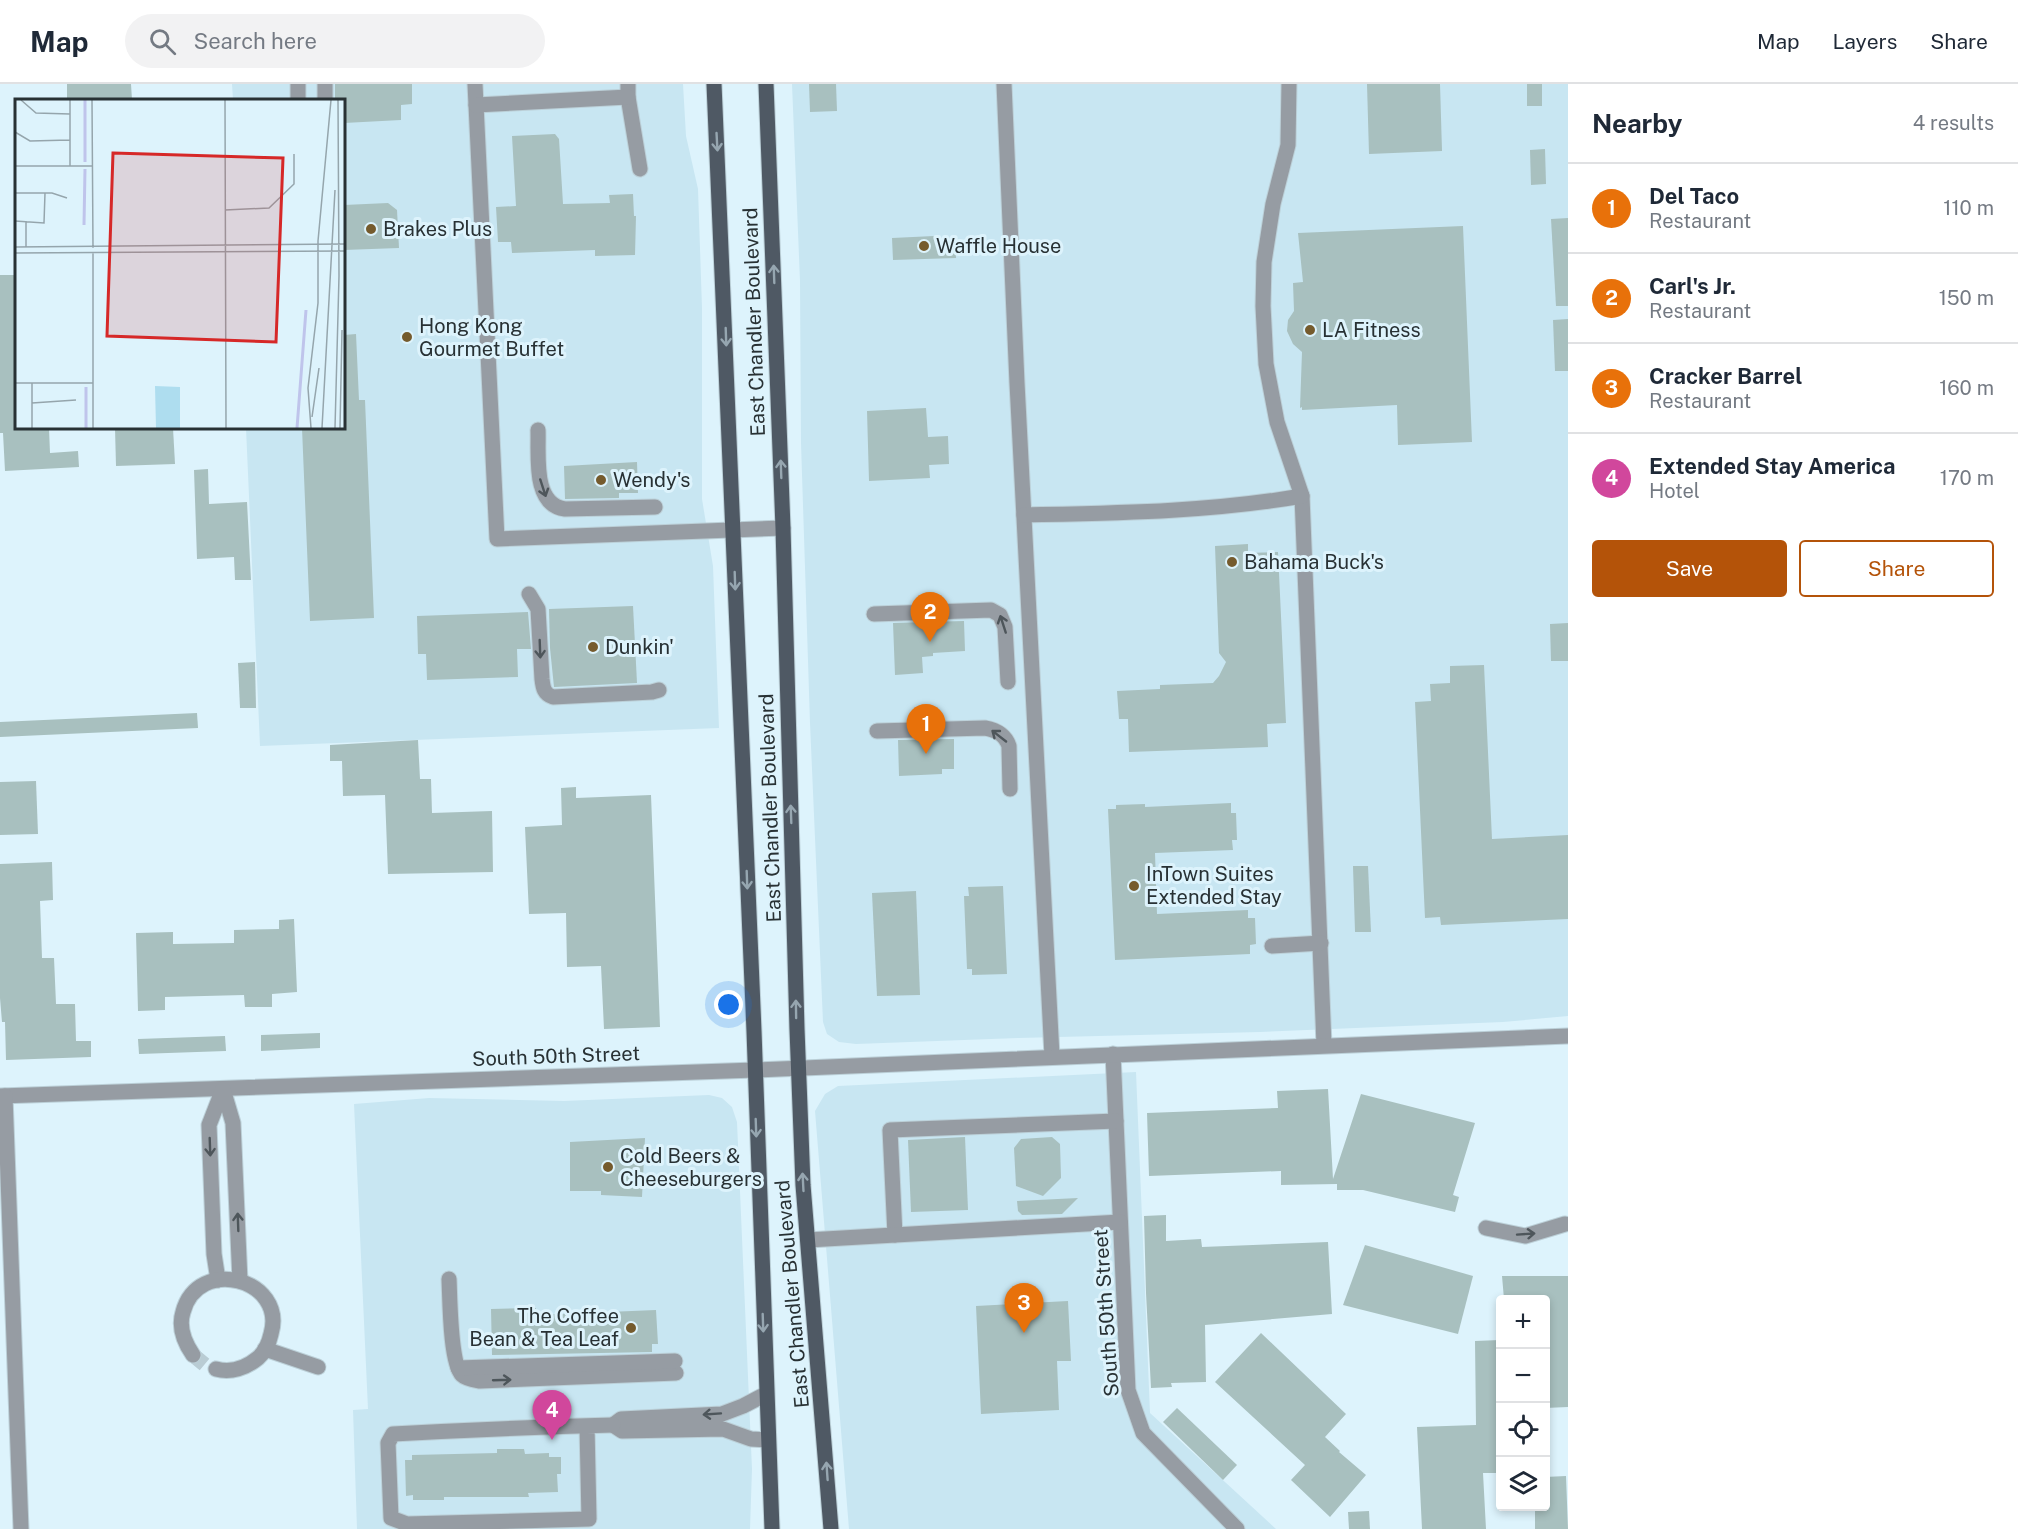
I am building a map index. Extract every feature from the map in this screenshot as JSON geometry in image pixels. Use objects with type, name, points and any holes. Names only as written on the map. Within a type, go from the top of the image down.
[{"type":"main road","name":"East Chandler Boulevard","points":[[714,84],[772,1529]]},
{"type":"main road","name":"East Chandler Boulevard","points":[[766,84],[783,528],[803,1185],[831,1529]]},
{"type":"street","points":[[475,84],[497,539],[783,528]]},
{"type":"street","points":[[1004,84],[1052,1056]]},
{"type":"street","points":[[1289,84],[1288,145],[1273,204],[1264,262],[1263,306],[1266,364],[1277,422],[1302,496],[1324,1045]]},
{"type":"street","points":[[476,105],[628,90],[640,169]]},
{"type":"street","points":[[538,430],[540,481],[549,502],[558,508],[655,507]]},
{"type":"street","points":[[1024,515],[1254,505],[1302,496]]},
{"type":"street","points":[[529,594],[538,609],[543,688],[548,695],[553,697],[659,690]]},
{"type":"street","points":[[874,614],[991,610],[1000,615],[1005,627],[1008,682]]},
{"type":"street","points":[[877,731],[984,728],[995,730],[1009,746],[1010,789]]},
{"type":"street","points":[[1272,946],[1321,943]]},
{"type":"street","name":"South 50th Street","points":[[3,1096],[755,1070],[1568,1036]]},
{"type":"street","name":"South 50th Street","points":[[1113,1054],[1128,1390],[1143,1433],[1237,1529]]},
{"type":"street","points":[[223,1089],[233,1123],[240,1281]]},
{"type":"street","points":[[218,1280],[214,1254],[209,1125],[223,1089]]},
{"type":"street","points":[[3,1096],[21,1529]]},
{"type":"street","points":[[895,1235],[890,1131],[1116,1121]]},
{"type":"street","points":[[211,1182],[236,1180]]},
{"type":"street","points":[[808,1240],[1120,1222]]},
{"type":"street","points":[[1486,1228],[1525,1236],[1565,1224]]},
{"type":"street","points":[[193,1355],[184,1342],[181,1328],[183,1312],[189,1299],[200,1287],[228,1278],[256,1288],[266,1300],[272,1314],[273,1329],[265,1349],[248,1365],[234,1370],[216,1369]]},
{"type":"street","points":[[449,1280],[457,1364],[461,1374],[468,1378],[480,1381],[675,1366]]},
{"type":"street","points":[[265,1349],[318,1367]]},
{"type":"street","points":[[666,1423],[722,1414],[766,1394]]},
{"type":"street","points":[[587,1426],[589,1524],[407,1524],[391,1518],[388,1443],[393,1434],[587,1426],[613,1425],[621,1419],[723,1429],[751,1439],[768,1440]]},
{"type":"shaded area","points":[[232,84],[683,84],[686,136],[698,189],[702,308],[702,499],[713,566],[719,728],[260,746],[246,429],[345,429],[345,99],[233,99]]},
{"type":"shaded area","points":[[792,84],[1568,84],[1568,1016],[1503,1022],[1260,1032],[856,1044],[839,1042],[827,1034],[823,1022],[810,723],[801,443],[800,281]]},
{"type":"shaded area","points":[[1136,1072],[1150,1413],[1276,1529],[849,1529],[815,1111],[825,1094],[838,1086]]},
{"type":"shaded area","points":[[709,1095],[722,1098],[732,1107],[737,1122],[752,1469],[750,1529],[357,1529],[353,1410],[368,1409],[354,1104],[429,1098],[564,1101]]},
{"type":"building","points":[[67,84],[131,84],[132,99],[67,99]]},
{"type":"building","points":[[335,84],[412,84],[412,104],[401,105],[401,120],[345,123],[345,99],[335,99]]},
{"type":"building","points":[[809,84],[836,84],[837,111],[810,112]]},
{"type":"building","points":[[1367,84],[1440,84],[1442,151],[1369,154]]},
{"type":"building","points":[[1527,84],[1542,84],[1542,106],[1527,106]]},
{"type":"building","points":[[555,134],[559,139],[563,204],[610,203],[609,195],[633,194],[634,216],[636,216],[635,255],[595,256],[595,250],[512,253],[511,242],[498,242],[496,207],[516,206],[512,136]]},
{"type":"building","points":[[1545,149],[1546,184],[1531,185],[1530,150]]},
{"type":"building","name":"Brakes Plus","points":[[388,203],[397,210],[399,248],[345,250],[345,205]]},
{"type":"building","points":[[1568,218],[1568,306],[1556,306],[1551,219]]},
{"type":"building","points":[[1463,226],[1472,442],[1398,445],[1397,405],[1302,410],[1302,407],[1300,408],[1302,352],[1293,344],[1287,331],[1288,320],[1294,311],[1293,283],[1303,282],[1298,233]]},
{"type":"building","name":"Waffle House","points":[[934,236],[935,239],[955,238],[956,258],[893,260],[892,238]]},
{"type":"building","points":[[0,275],[15,275],[15,429],[49,429],[50,453],[78,451],[79,467],[5,471],[3,433],[0,433]]},
{"type":"building","points":[[1568,319],[1568,371],[1555,371],[1553,320]]},
{"type":"building","points":[[356,334],[359,400],[365,400],[374,618],[310,621],[302,429],[345,429],[345,335]]},
{"type":"building","points":[[926,408],[928,437],[948,436],[949,464],[929,465],[930,478],[869,481],[867,411]]},
{"type":"building","points":[[115,429],[173,429],[175,464],[116,466]]},
{"type":"building","name":"Wendy's","points":[[637,462],[638,493],[619,493],[619,498],[565,499],[564,466]]},
{"type":"building","points":[[208,469],[209,504],[247,502],[251,580],[235,580],[234,557],[197,559],[194,470]]},
{"type":"building","points":[[1248,544],[1248,553],[1278,552],[1286,723],[1267,724],[1268,747],[1129,752],[1128,719],[1119,719],[1117,691],[1160,689],[1160,685],[1213,683],[1226,662],[1219,653],[1215,546]]},
{"type":"building","name":"Dunkin'","points":[[633,606],[637,683],[554,687],[549,609]]},
{"type":"building","points":[[528,612],[531,649],[517,649],[518,677],[427,680],[426,654],[418,654],[417,616]]},
{"type":"building","points":[[964,621],[965,651],[933,653],[933,656],[922,657],[923,673],[895,675],[893,623]]},
{"type":"building","points":[[1568,623],[1568,661],[1551,661],[1550,624]]},
{"type":"building","points":[[255,662],[256,708],[240,708],[238,663]]},
{"type":"building","points":[[1484,665],[1492,839],[1568,835],[1568,919],[1441,925],[1440,917],[1425,918],[1415,702],[1431,701],[1430,684],[1450,683],[1450,666]]},
{"type":"building","points":[[197,713],[198,728],[0,737],[0,722]]},
{"type":"building","points":[[954,739],[954,769],[942,769],[942,774],[899,776],[898,740]]},
{"type":"building","points":[[418,740],[420,779],[431,779],[432,813],[492,811],[493,872],[388,874],[385,795],[343,796],[342,761],[330,761],[330,745]]},
{"type":"building","points":[[36,781],[38,834],[0,835],[0,782]]},
{"type":"building","points":[[576,787],[576,798],[651,795],[660,1027],[604,1029],[601,966],[567,967],[566,913],[529,914],[525,827],[562,825],[561,788]]},
{"type":"building","points":[[1231,803],[1231,813],[1236,813],[1237,840],[1232,840],[1233,850],[1155,853],[1157,914],[1248,910],[1248,918],[1255,918],[1256,944],[1250,945],[1250,954],[1115,960],[1108,809],[1116,809],[1116,805],[1145,804],[1145,807]]},
{"type":"building","points":[[52,862],[53,900],[40,901],[42,958],[54,958],[56,1004],[75,1004],[76,1041],[91,1041],[91,1057],[6,1060],[5,1022],[2,1022],[0,998],[0,864]]},
{"type":"building","points":[[1353,866],[1368,866],[1371,932],[1355,932]]},
{"type":"building","points":[[1003,886],[1007,974],[972,975],[972,969],[967,969],[964,896],[969,896],[968,887]]},
{"type":"building","points":[[916,891],[920,995],[877,996],[872,893]]},
{"type":"building","points":[[294,919],[297,992],[272,994],[272,1007],[245,1007],[244,995],[165,997],[165,1010],[138,1011],[136,933],[173,932],[173,944],[234,943],[234,930],[279,929],[279,920]]},
{"type":"building","points":[[320,1033],[320,1048],[261,1051],[261,1035]]},
{"type":"building","points":[[225,1036],[226,1051],[139,1054],[138,1039]]},
{"type":"building","points":[[1328,1089],[1333,1179],[1361,1094],[1475,1123],[1453,1195],[1459,1197],[1455,1212],[1363,1190],[1337,1190],[1337,1184],[1281,1185],[1281,1171],[1149,1176],[1147,1113],[1278,1108],[1277,1091]]},
{"type":"building","points":[[965,1137],[968,1210],[911,1212],[908,1140]]},
{"type":"building","points":[[1052,1137],[1060,1144],[1061,1178],[1043,1196],[1016,1186],[1014,1148],[1021,1139]]},
{"type":"building","points":[[645,1138],[642,1197],[601,1195],[601,1191],[570,1191],[570,1142]]},
{"type":"building","points":[[1078,1198],[1062,1214],[1022,1215],[1018,1211],[1017,1201]]},
{"type":"building","points":[[1166,1215],[1166,1241],[1201,1239],[1202,1247],[1328,1242],[1332,1314],[1205,1325],[1206,1382],[1171,1383],[1172,1387],[1151,1388],[1144,1216]]},
{"type":"building","points":[[1365,1245],[1473,1276],[1458,1334],[1343,1305]]},
{"type":"building","points":[[1502,1276],[1568,1276],[1568,1407],[1550,1408],[1550,1295],[1504,1295]]},
{"type":"building","points":[[1068,1301],[1071,1361],[1057,1361],[1059,1410],[981,1414],[976,1306]]},
{"type":"building","points":[[536,1308],[536,1315],[656,1310],[658,1344],[652,1344],[652,1352],[492,1355],[491,1309]]},
{"type":"building","points":[[1261,1333],[1346,1414],[1325,1437],[1366,1475],[1330,1517],[1291,1480],[1305,1465],[1215,1382]]},
{"type":"building","points":[[1496,1340],[1496,1473],[1483,1473],[1486,1529],[1422,1529],[1417,1427],[1476,1425],[1475,1341]]},
{"type":"building","points":[[1177,1408],[1237,1465],[1223,1480],[1163,1422]]},
{"type":"building","points":[[497,1449],[524,1449],[525,1454],[549,1453],[549,1457],[561,1457],[561,1474],[557,1474],[558,1492],[528,1493],[529,1497],[444,1497],[444,1500],[413,1500],[413,1495],[406,1496],[405,1460],[412,1460],[412,1455],[497,1453]]},
{"type":"building","points":[[1566,1476],[1568,1529],[1535,1529],[1535,1511],[1550,1511],[1550,1477]]},
{"type":"building","points":[[1369,1511],[1370,1529],[1349,1529],[1348,1512]]},
{"type":"tunnel","points":[[193,1355],[205,1365],[216,1369]]},
{"type":"place","name":"Brakes Plus","points":[[371,229]]},
{"type":"place","name":"Waffle House","points":[[924,246]]},
{"type":"place","name":"LA Fitness","points":[[1310,330]]},
{"type":"place","name":"Hong Kong Gourmet Buffet","points":[[407,337]]},
{"type":"place","name":"Wendy's","points":[[601,480]]},
{"type":"place","name":"Bahama Buck's","points":[[1232,562]]},
{"type":"place","name":"Carl's Jr.","points":[[930,642]]},
{"type":"place","name":"Dunkin'","points":[[593,647]]},
{"type":"place","name":"Del Taco","points":[[926,754]]},
{"type":"place","name":"InTown Suites Extended Stay","points":[[1134,886]]},
{"type":"place","name":"Cold Beers & Cheeseburgers","points":[[608,1167]]},
{"type":"place","name":"The Coffee Bean & Tea Leaf","points":[[631,1328]]},
{"type":"place","name":"Cracker Barrel","points":[[1024,1333]]},
{"type":"place","name":"Extended Stay America","points":[[552,1440]]}]
